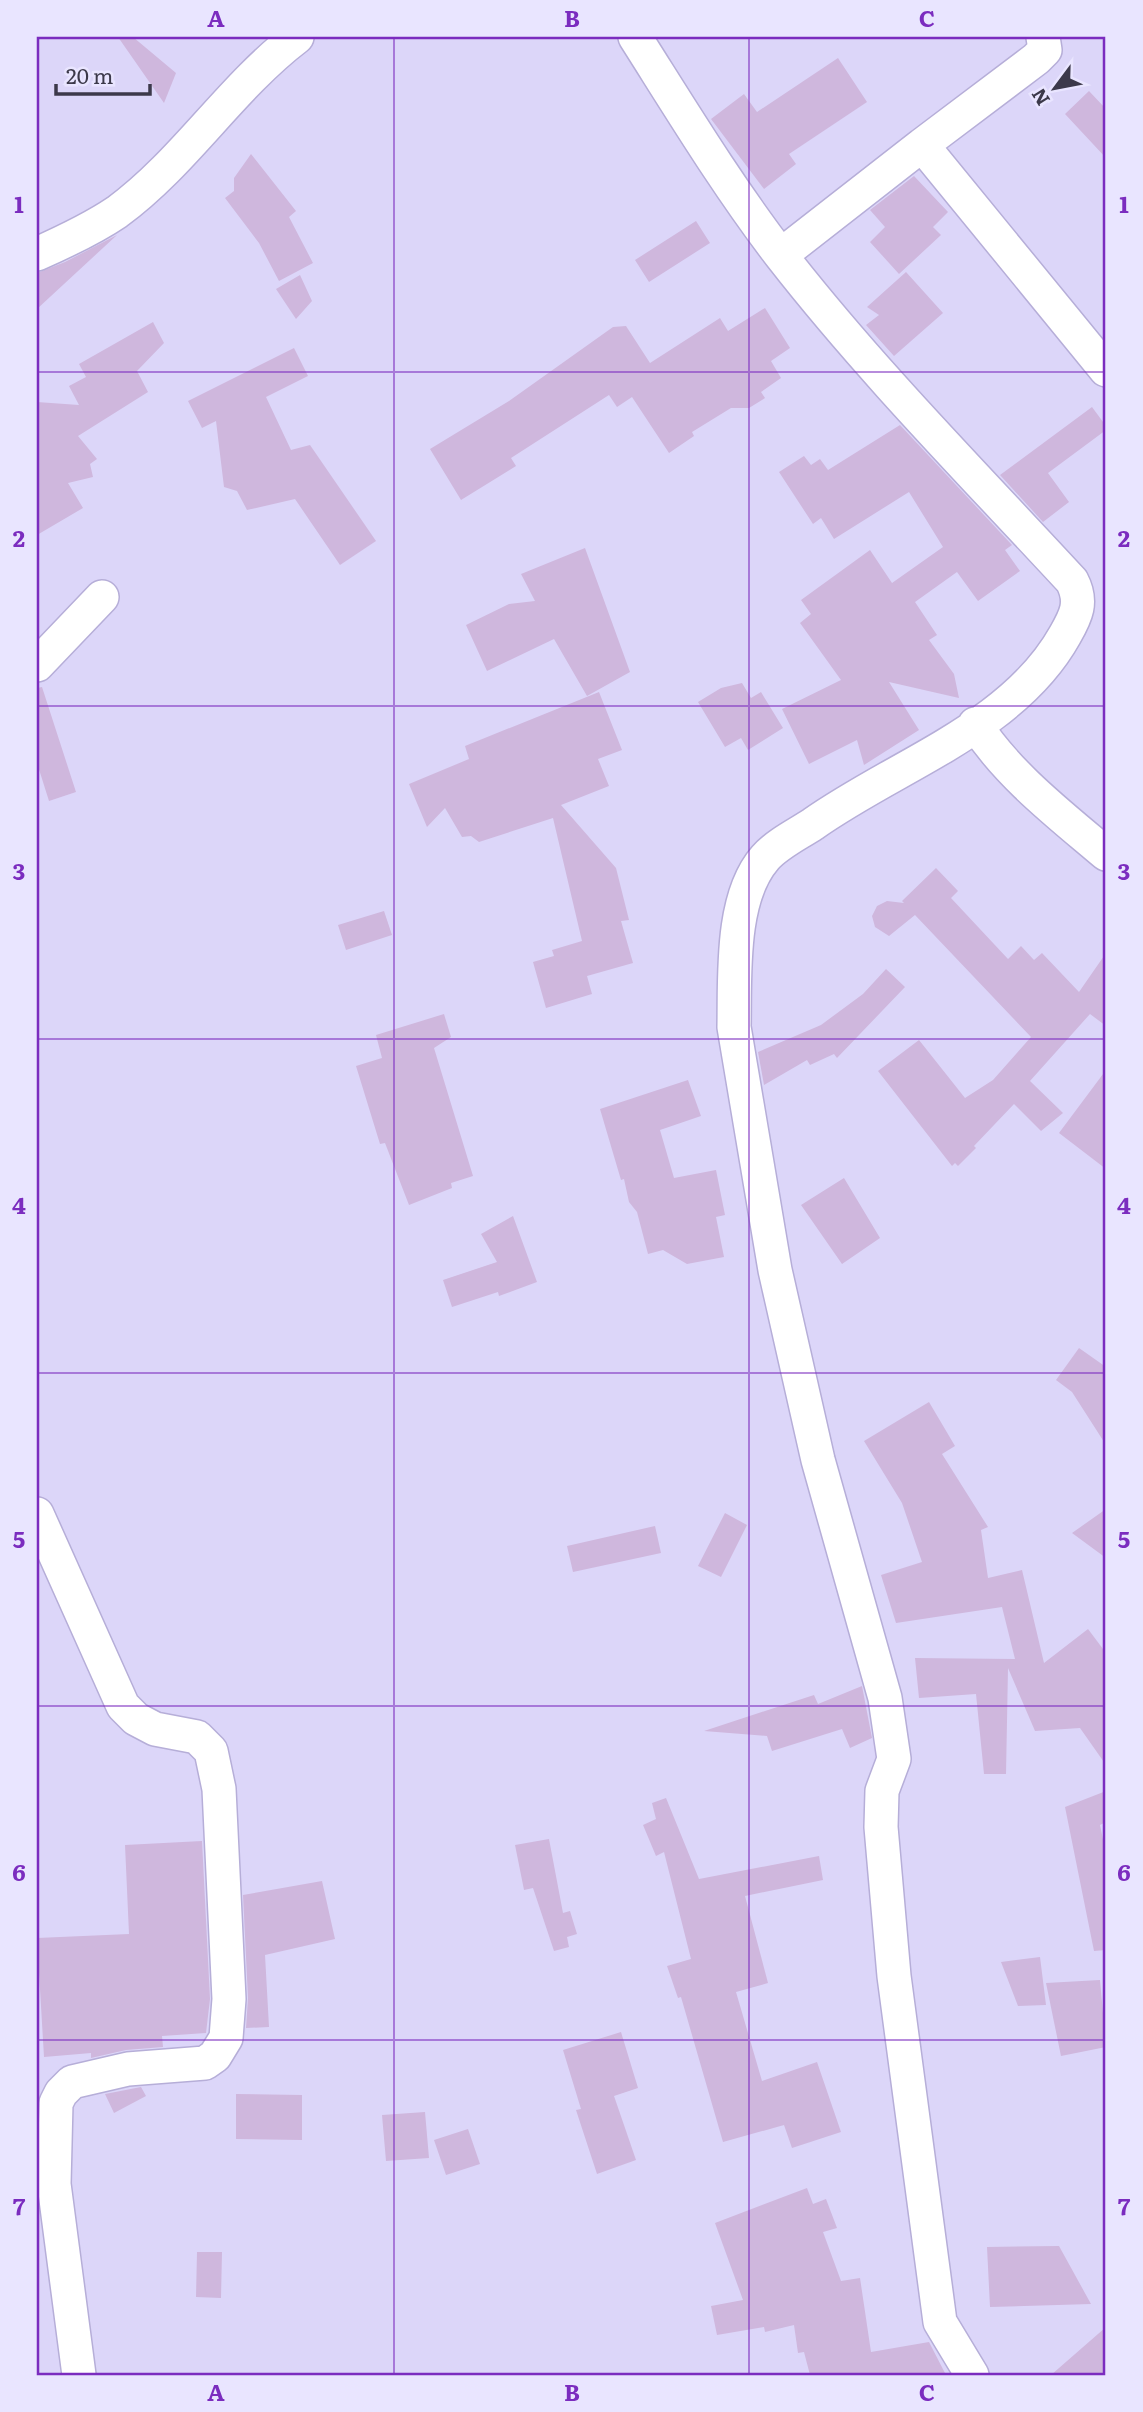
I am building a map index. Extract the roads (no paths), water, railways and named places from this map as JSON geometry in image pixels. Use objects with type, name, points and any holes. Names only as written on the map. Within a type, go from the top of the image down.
[{"type":"street","points":[[37,254],[72,239],[117,211],[176,159],[271,56],[297,37]]},
{"type":"street","points":[[635,37],[716,165],[781,256],[837,325],[1072,581],[1077,592],[1078,609],[1045,667],[1015,698],[928,756],[831,811],[765,857],[745,890],[740,922],[734,1027],[775,1270],[812,1433],[856,1604],[885,1698],[894,1759],[882,1791],[881,1827],[894,1976],[940,2322],[972,2375]]},
{"type":"street","points":[[781,256],[1036,59],[1045,50],[1043,37]]},
{"type":"street","points":[[922,145],[1106,370]]},
{"type":"street","points":[[37,665],[102,597]]},
{"type":"street","points":[[975,724],[1007,767],[1106,854]]},
{"type":"street","points":[[37,1514],[122,1706],[136,1719],[155,1729],[197,1737],[211,1751],[219,1803],[229,1999],[226,2038],[222,2048],[205,2063],[128,2069],[72,2082],[56,2103],[54,2184],[79,2375]]}]
